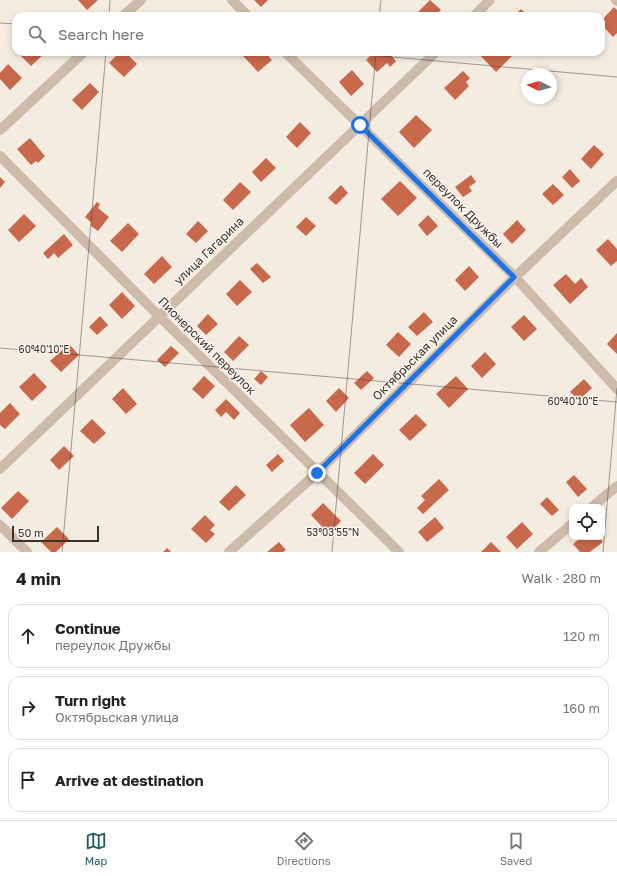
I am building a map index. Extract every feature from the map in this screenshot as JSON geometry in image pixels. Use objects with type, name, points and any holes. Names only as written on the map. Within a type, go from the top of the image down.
[{"type":"street","points":[[128,12],[141,0]]},
{"type":"street","points":[[232,0],[244,12]]},
{"type":"street","points":[[478,12],[490,0]]},
{"type":"street","points":[[0,130],[80,56]]},
{"type":"street","name":"переулок Дружбы","points":[[289,56],[514,277],[617,389]]},
{"type":"street","name":"улица Гагарина","points":[[0,469],[432,56]]},
{"type":"street","name":"Пионерский переулок","points":[[0,156],[317,473],[399,552]]},
{"type":"street","name":"Октябрьская улица","points":[[229,552],[317,473],[514,277],[617,181]]},
{"type":"street","points":[[596,504],[617,486]]},
{"type":"street","points":[[0,525],[27,552]]},
{"type":"street","points":[[539,552],[569,527]]},
{"type":"building","points":[[78,0],[98,0],[87,10]]},
{"type":"building","points":[[254,0],[268,0],[261,7]]},
{"type":"building","points":[[430,0],[441,10],[439,12],[418,12]]},
{"type":"building","points":[[614,7],[617,10],[617,33],[613,37],[605,28],[605,17]]},
{"type":"building","points":[[21,56],[42,56],[31,66]]},
{"type":"building","points":[[116,56],[129,56],[137,64],[124,77],[109,63]]},
{"type":"building","points":[[243,56],[268,56],[272,60],[258,72]]},
{"type":"building","points":[[370,56],[392,56],[396,61],[390,67],[387,63],[377,72],[366,60]]},
{"type":"building","points":[[481,56],[512,56],[496,72]]},
{"type":"building","points":[[8,64],[22,78],[10,90],[0,79],[0,73]]},
{"type":"building","points":[[352,70],[364,84],[351,96],[339,82]]},
{"type":"building","points":[[463,71],[470,78],[466,82],[469,86],[455,100],[444,88]]},
{"type":"building","points":[[90,83],[99,92],[82,110],[72,100]]},
{"type":"building","points":[[416,115],[432,130],[414,148],[399,132]]},
{"type":"building","points":[[300,122],[311,133],[297,148],[286,137]]},
{"type":"building","points":[[30,138],[45,156],[38,163],[36,161],[31,165],[17,149]]},
{"type":"building","points":[[594,145],[604,154],[591,169],[581,159]]},
{"type":"building","points":[[266,158],[276,168],[261,182],[252,172]]},
{"type":"building","points":[[570,169],[580,181],[572,188],[562,177]]},
{"type":"building","points":[[471,175],[476,182],[469,187],[472,191],[463,197],[455,187]]},
{"type":"building","points":[[0,177],[5,182],[0,188]]},
{"type":"building","points":[[400,181],[417,198],[398,216],[381,199]]},
{"type":"building","points":[[240,182],[251,192],[233,210],[223,200]]},
{"type":"building","points":[[553,184],[564,195],[553,205],[542,194]]},
{"type":"building","points":[[341,185],[348,193],[336,205],[328,198]]},
{"type":"building","points":[[97,202],[100,204],[98,208],[109,217],[98,231],[91,226],[91,222],[85,217]]},
{"type":"building","points":[[24,214],[36,226],[19,242],[8,230]]},
{"type":"building","points":[[428,215],[438,226],[427,236],[418,225]]},
{"type":"building","points":[[306,217],[316,226],[306,236],[296,227]]},
{"type":"building","points":[[517,220],[526,230],[512,244],[503,234]]},
{"type":"building","points":[[198,221],[208,231],[196,243],[186,234]]},
{"type":"building","points":[[128,223],[139,234],[122,252],[110,241]]},
{"type":"building","points":[[64,234],[73,245],[58,258],[54,253],[48,259],[43,253]]},
{"type":"building","points":[[608,239],[617,249],[617,261],[611,266],[596,250]]},
{"type":"building","points":[[162,256],[172,267],[154,284],[144,274]]},
{"type":"building","points":[[257,263],[271,277],[263,283],[250,269]]},
{"type":"building","points":[[469,266],[479,277],[465,291],[455,280]]},
{"type":"building","points":[[566,274],[575,284],[581,278],[588,287],[570,304],[553,285]]},
{"type":"building","points":[[240,280],[252,292],[237,306],[226,294]]},
{"type":"building","points":[[122,292],[135,306],[122,319],[109,305]]},
{"type":"building","points":[[424,312],[433,322],[417,336],[408,327]]},
{"type":"building","points":[[208,314],[218,324],[206,335],[197,326]]},
{"type":"building","points":[[524,315],[537,329],[524,341],[511,327]]},
{"type":"building","points":[[100,316],[108,325],[97,335],[89,327]]},
{"type":"building","points":[[398,332],[411,344],[399,357],[386,345]]},
{"type":"building","points":[[617,333],[617,354],[607,344]]},
{"type":"building","points":[[239,336],[249,345],[233,361],[224,352]]},
{"type":"building","points":[[69,344],[79,355],[61,372],[50,361]]},
{"type":"building","points":[[171,346],[179,353],[165,367],[157,360]]},
{"type":"building","points":[[485,352],[496,364],[482,378],[471,366]]},
{"type":"building","points":[[261,371],[268,377],[261,385],[254,379]]},
{"type":"building","points":[[367,371],[374,378],[361,390],[354,383]]},
{"type":"building","points":[[34,373],[47,387],[32,401],[19,387]]},
{"type":"building","points":[[204,376],[215,386],[203,399],[192,389]]},
{"type":"building","points":[[456,376],[468,389],[449,408],[436,394]]},
{"type":"building","points":[[584,379],[592,388],[579,400],[570,392]]},
{"type":"building","points":[[123,388],[137,404],[126,414],[112,399]]},
{"type":"building","points":[[339,388],[349,398],[336,412],[326,401]]},
{"type":"building","points":[[226,399],[240,413],[234,420],[226,412],[221,417],[215,410]]},
{"type":"building","points":[[10,403],[20,414],[5,429],[0,425],[0,413]]},
{"type":"building","points":[[309,408],[324,425],[305,442],[290,425]]},
{"type":"building","points":[[416,414],[427,425],[410,441],[399,430]]},
{"type":"building","points":[[92,419],[106,433],[94,444],[80,431]]},
{"type":"building","points":[[64,446],[74,456],[59,470],[50,460]]},
{"type":"building","points":[[278,454],[284,461],[272,472],[266,465]]},
{"type":"building","points":[[373,454],[384,465],[365,484],[354,473]]},
{"type":"building","points":[[574,475],[587,489],[578,497],[566,482]]},
{"type":"building","points":[[439,479],[449,490],[423,514],[417,508],[425,500],[421,496]]},
{"type":"building","points":[[236,485],[246,495],[229,511],[219,502]]},
{"type":"building","points":[[18,491],[29,501],[12,519],[1,508]]},
{"type":"building","points":[[547,497],[559,510],[552,516],[540,504]]},
{"type":"building","points":[[323,503],[341,521],[329,534],[311,515]]},
{"type":"building","points":[[205,515],[215,525],[210,530],[215,534],[206,543],[191,529]]},
{"type":"building","points":[[435,517],[444,528],[427,542],[418,532]]},
{"type":"building","points":[[522,522],[533,534],[517,549],[506,537]]},
{"type":"building","points":[[57,527],[69,539],[56,552],[51,552],[41,542]]},
{"type":"building","points":[[578,540],[601,540],[603,542],[590,552],[580,552],[573,544]]},
{"type":"building","points":[[279,542],[286,550],[283,552],[267,552]]},
{"type":"building","points":[[491,542],[501,552],[481,552]]},
{"type":"building","points":[[167,548],[171,552],[163,552]]},
{"type":"route","points":[[317,473],[514,277],[360,125]]}]
